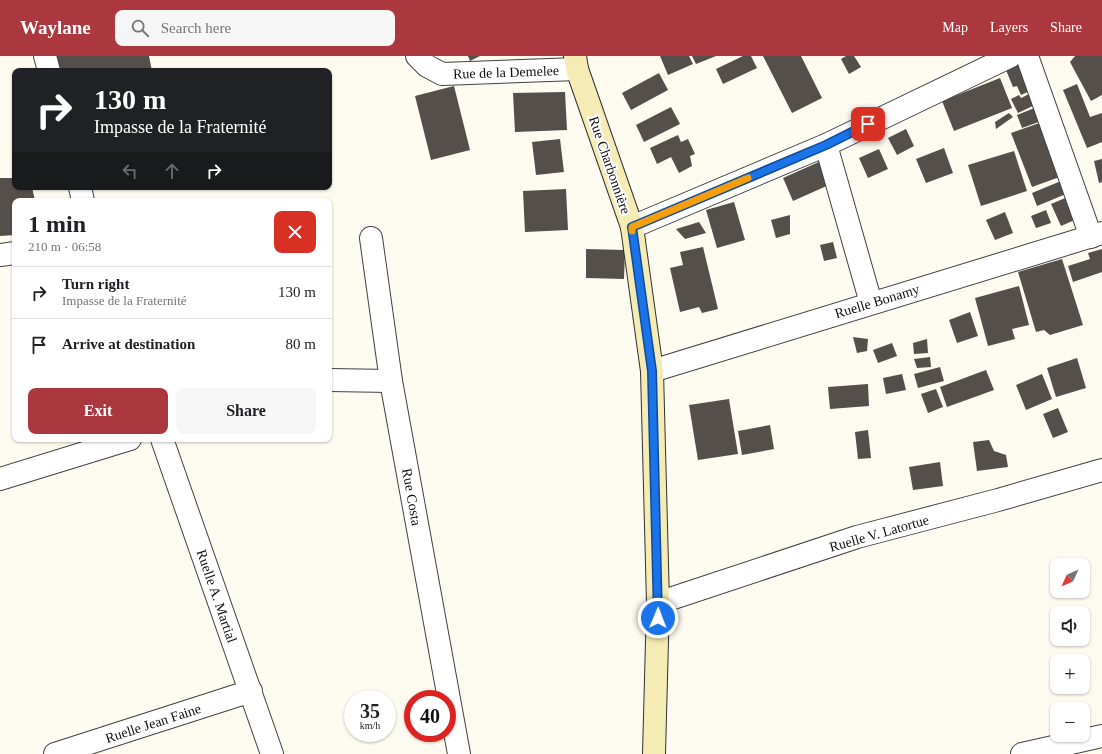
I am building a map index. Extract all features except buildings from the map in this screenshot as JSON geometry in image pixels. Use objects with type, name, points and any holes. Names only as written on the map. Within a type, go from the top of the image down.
[{"type":"street","points":[[45,56],[48,68]]},
{"type":"street","name":"Rue de la Demelee","points":[[417,56],[427,66],[442,74],[576,62]]},
{"type":"street","points":[[632,227],[826,145],[1011,56]]},
{"type":"street","points":[[1027,56],[1096,235]]},
{"type":"street","name":"Rue Charbonnière","points":[[576,62],[632,227],[652,371],[658,603],[654,754]]},
{"type":"street","points":[[826,145],[871,303]]},
{"type":"street","name":"Ruelle Bonamy","points":[[652,371],[1096,235]]},
{"type":"street","name":"Rue Costa","points":[[371,238],[391,382],[459,754]]},
{"type":"street","points":[[0,255],[12,253]]},
{"type":"street","points":[[332,380],[391,382]]},
{"type":"street","points":[[0,479],[120,442]]},
{"type":"street","name":"Ruelle A. Martial","points":[[163,442],[272,754]]},
{"type":"street","name":"Ruelle V. Latortue","points":[[658,603],[856,538],[998,500],[1102,470]]},
{"type":"street","name":"Ruelle Jean Faine","points":[[55,754],[251,692]]},
{"type":"street","points":[[1022,754],[1102,736]]},
{"type":"slow traffic","points":[[632,231],[632,227],[748,178]]},
{"type":"route","points":[[658,618],[652,371],[632,227],[826,145],[868,124]]}]
